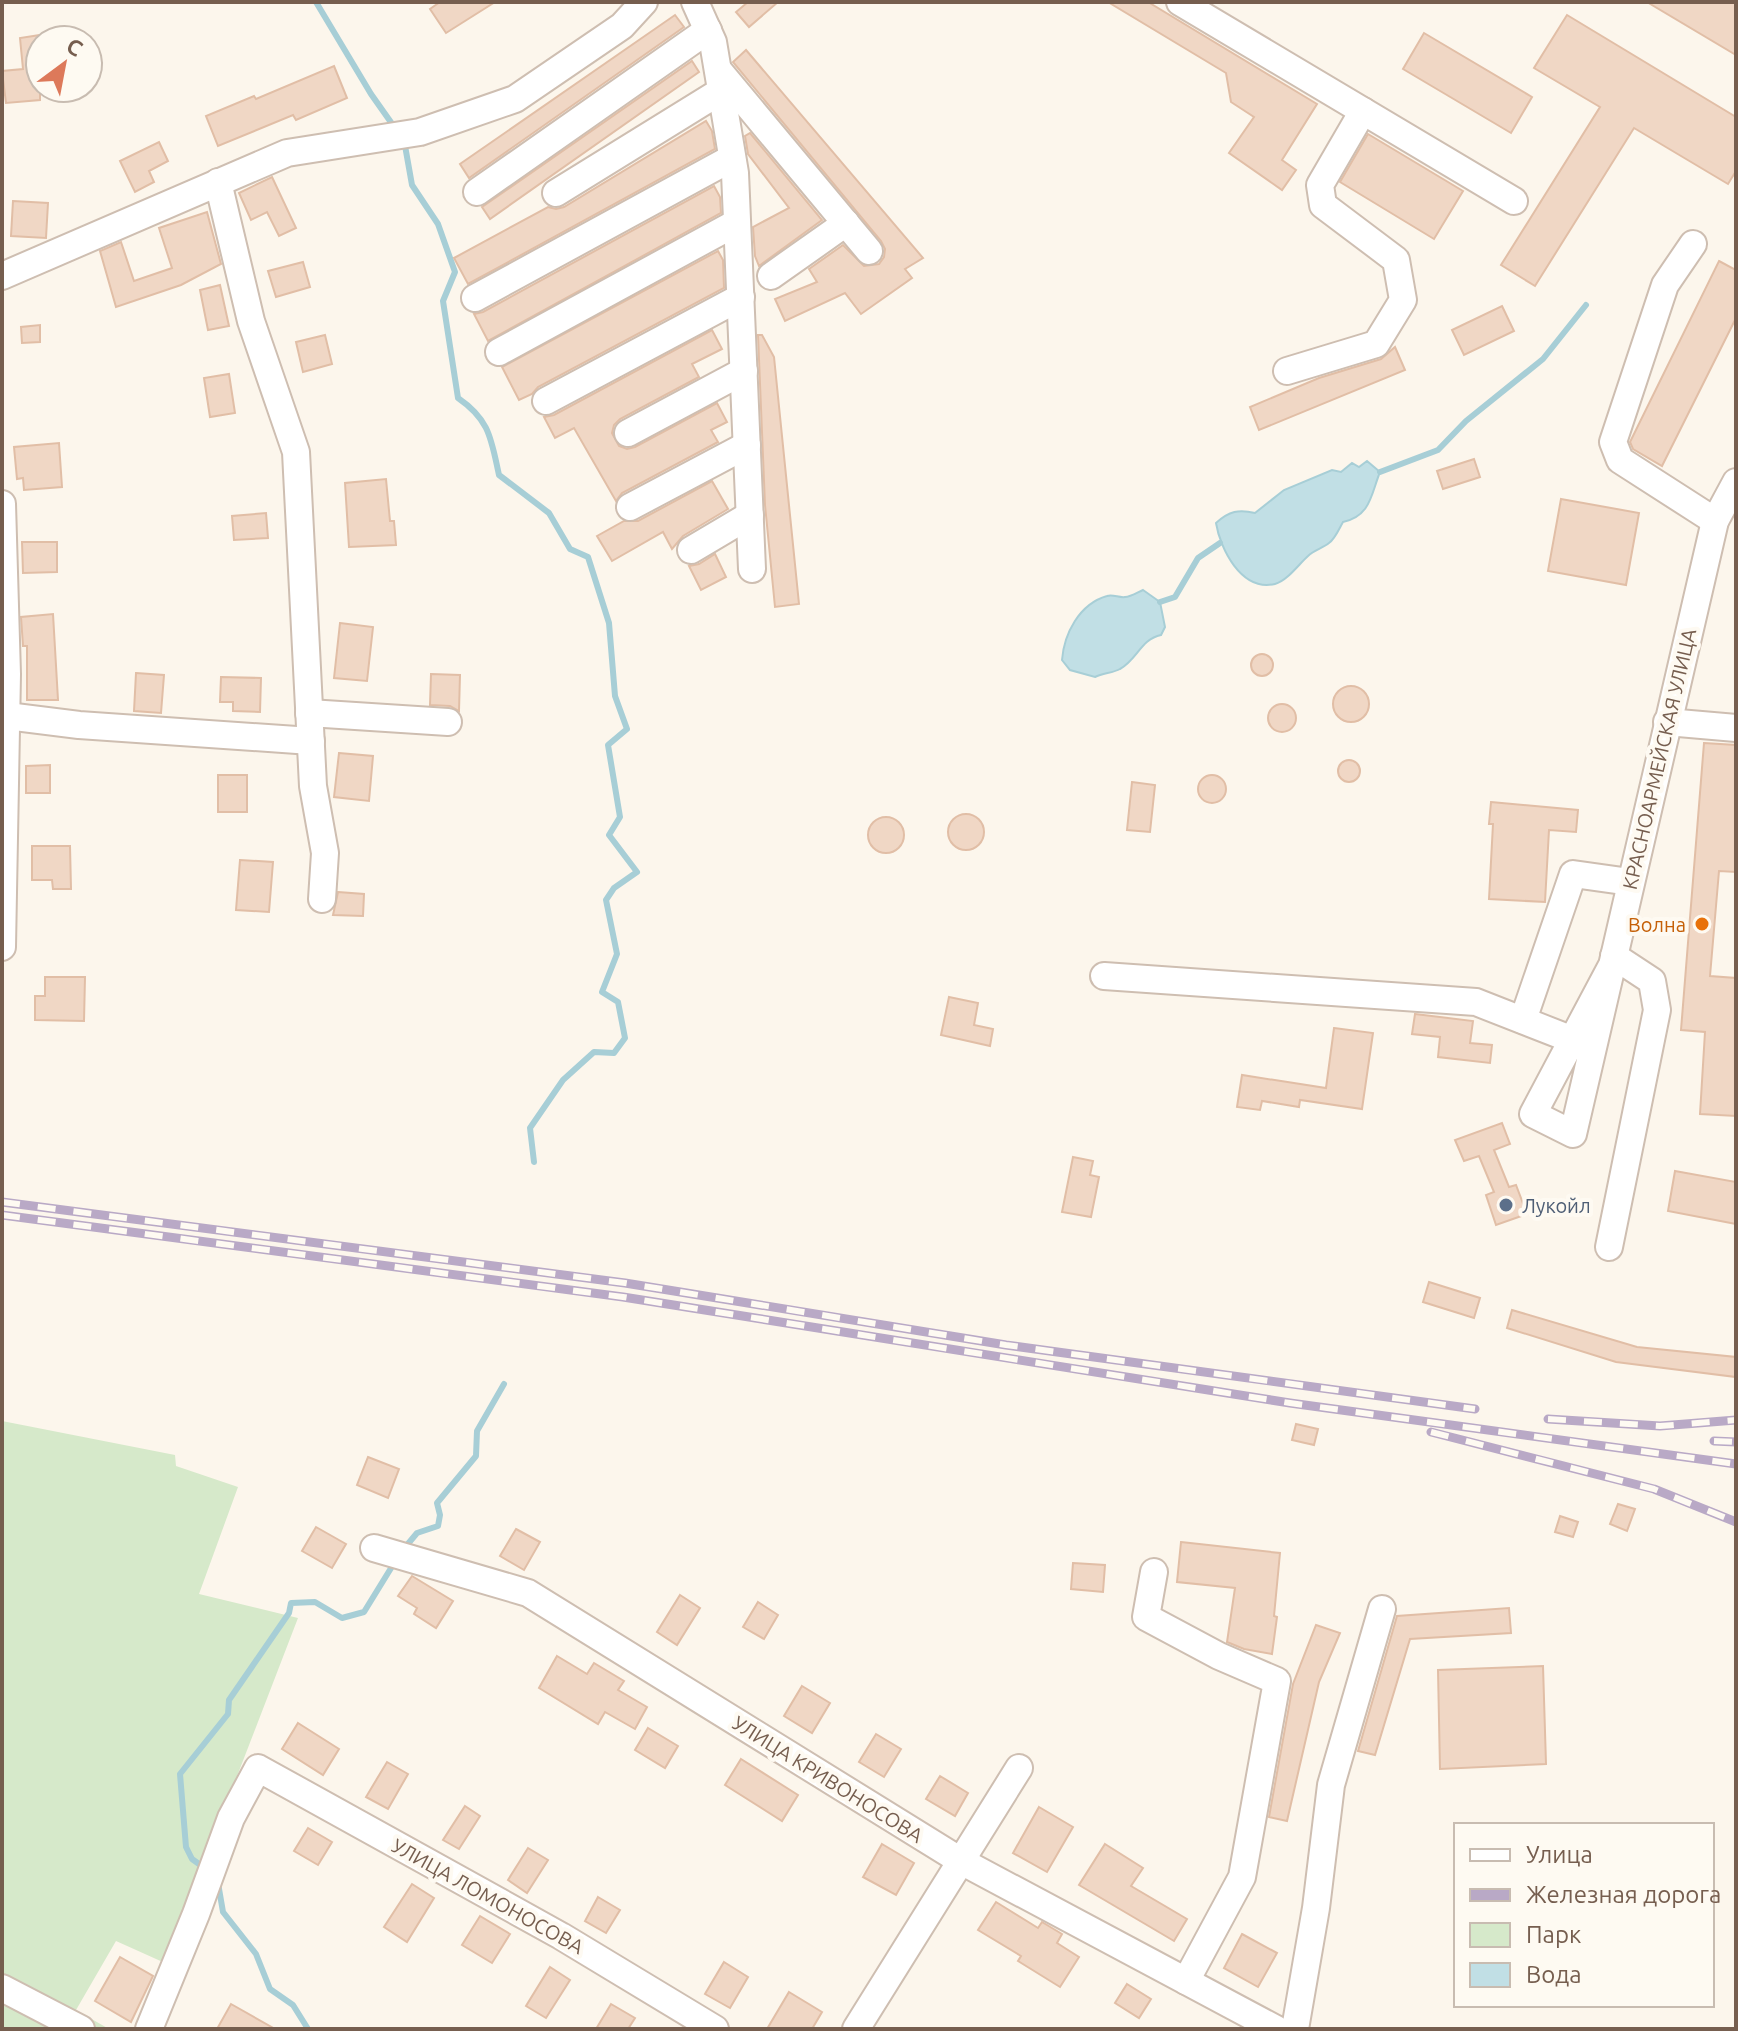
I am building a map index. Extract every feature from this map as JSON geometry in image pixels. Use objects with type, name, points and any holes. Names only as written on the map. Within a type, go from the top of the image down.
[{"type":"street","points":[[2,276],[287,153],[402,135],[515,99],[622,26],[644,2]]},
{"type":"street","points":[[695,2],[713,42],[732,158],[752,569]]},
{"type":"street","points":[[1180,2],[1514,201]]},
{"type":"street","points":[[477,192],[708,30]]},
{"type":"street","points":[[556,193],[719,80]]},
{"type":"street","points":[[719,80],[869,251]]},
{"type":"street","points":[[1287,371],[1376,344],[1403,300],[1396,260],[1323,205],[1320,185],[1363,111]]},
{"type":"street","points":[[475,298],[732,158]]},
{"type":"street","points":[[218,182],[251,321],[296,452],[313,786],[325,853],[322,899]]},
{"type":"street","points":[[499,352],[736,223]]},
{"type":"street","points":[[771,276],[846,223]]},
{"type":"street","points":[[1693,244],[1665,285],[1613,442],[1620,460],[1715,521]]},
{"type":"street","points":[[546,401],[741,297]]},
{"type":"street","points":[[628,433],[744,371]]},
{"type":"street","points":[[630,507],[747,445]]},
{"type":"street","name":"КРАСНОАРМЕЙСКАЯ УЛИЦА","points":[[1573,1040],[1533,1114],[1573,1134],[1715,521],[1736,482]]},
{"type":"street","points":[[2,504],[7,716],[2,947]]},
{"type":"street","points":[[691,550],[750,515]]},
{"type":"street","points":[[309,713],[448,722]]},
{"type":"street","points":[[7,716],[79,725],[311,741]]},
{"type":"street","points":[[1667,722],[1736,728]]},
{"type":"street","points":[[1523,1020],[1573,874],[1630,882]]},
{"type":"street","points":[[1104,976],[1476,1002],[1573,1040],[1612,962],[1652,981],[1657,1010],[1609,1247]]},
{"type":"street","name":"УЛИЦА КРИВОНОСОВА","points":[[374,1548],[528,1593],[961,1861],[1276,2029]]},
{"type":"street","points":[[1154,1572],[1146,1617],[1219,1656],[1277,1681],[1242,1877],[1186,1981]]},
{"type":"street","points":[[1295,2029],[1316,1908],[1331,1785],[1382,1609]]},
{"type":"street","name":"УЛИЦА ЛОМОНОСОВА","points":[[149,2029],[231,1818],[258,1768],[561,1936],[715,2029]]},
{"type":"street","points":[[856,2029],[1019,1768]]},
{"type":"street","points":[[2,1988],[81,2029]]},
{"type":"green space","points":[[2,1421],[175,1455],[176,1466],[238,1487],[199,1594],[298,1618],[165,1963],[116,1941],[76,2010],[109,2029],[2,2029]]},
{"type":"water","points":[[1367,461],[1380,472],[1365,509],[1343,522],[1327,545],[1310,554],[1284,579],[1263,585],[1242,575],[1234,566],[1218,533],[1216,523],[1221,519],[1234,512],[1255,513],[1284,490],[1332,470],[1341,472],[1352,463],[1359,467]]},
{"type":"water","points":[[1143,590],[1160,602],[1165,627],[1161,635],[1154,637],[1117,670],[1095,677],[1070,670],[1062,660],[1063,650],[1070,630],[1081,613],[1107,596],[1127,597]]},
{"type":"building","points":[[440,2],[495,2],[446,33],[430,9]]},
{"type":"building","points":[[748,2],[778,2],[749,27],[736,12]]},
{"type":"building","points":[[1108,2],[1148,2],[1317,104],[1282,160],[1296,170],[1282,190],[1229,153],[1254,117],[1231,102],[1226,73]]},
{"type":"building","points":[[1647,2],[1736,2],[1736,55]]},
{"type":"building","points":[[675,15],[684,27],[469,178],[460,164]]},
{"type":"building","points":[[1567,15],[1736,117],[1736,171],[1728,184],[1634,128],[1535,286],[1501,265],[1600,107],[1534,68]]},
{"type":"building","points":[[1424,33],[1532,97],[1511,133],[1403,69]]},
{"type":"building","points":[[24,37],[24,101],[6,103],[2,71],[23,69],[20,38]]},
{"type":"building","points":[[746,50],[923,258],[905,269],[912,278],[861,314],[845,293],[785,321],[775,299],[817,282],[809,269],[843,245],[864,266],[879,264],[885,249],[733,62]]},
{"type":"building","points":[[692,61],[699,72],[490,219],[482,207]]},
{"type":"building","points":[[334,66],[347,98],[296,120],[293,115],[218,146],[206,116]]},
{"type":"building","points":[[706,121],[712,131],[715,149],[468,284],[454,258],[548,207],[564,207]]},
{"type":"building","points":[[750,133],[822,220],[759,266],[755,256],[753,227],[789,208],[748,154],[745,136]]},
{"type":"building","points":[[1368,134],[1463,191],[1434,239],[1340,182]]},
{"type":"building","points":[[159,142],[168,161],[149,171],[154,182],[135,192],[120,161]]},
{"type":"building","points":[[272,177],[296,228],[279,236],[267,212],[251,220],[239,193]]},
{"type":"building","points":[[714,186],[720,197],[721,213],[488,341],[474,314],[483,312]]},
{"type":"building","points":[[13,201],[48,203],[46,238],[11,236]]},
{"type":"building","points":[[207,212],[221,264],[181,285],[116,307],[100,251],[121,242],[134,281],[172,268],[159,228]]},
{"type":"building","points":[[718,251],[723,260],[724,288],[519,400],[502,367]]},
{"type":"building","points":[[1719,261],[1736,270],[1736,318],[1662,466],[1633,449],[1630,442]]},
{"type":"building","points":[[303,262],[310,287],[276,297],[268,271]]},
{"type":"building","points":[[220,285],[229,326],[208,330],[200,290]]},
{"type":"building","points":[[1502,306],[1514,331],[1464,355],[1452,330]]},
{"type":"building","points":[[40,325],[40,342],[22,343],[21,327]]},
{"type":"building","points":[[712,330],[722,349],[692,364],[699,377],[620,419],[612,433],[619,446],[627,449],[635,447],[717,403],[727,422],[711,430],[718,442],[622,493],[616,501],[574,428],[555,438],[544,417],[554,415]]},
{"type":"building","points":[[325,335],[332,364],[303,372],[296,342]]},
{"type":"building","points":[[758,335],[762,335],[774,357],[799,604],[775,607],[765,505]]},
{"type":"building","points":[[1395,347],[1405,370],[1259,430],[1250,407],[1319,378],[1381,359]]},
{"type":"building","points":[[229,374],[235,413],[210,417],[204,378]]},
{"type":"building","points":[[59,443],[62,487],[24,490],[23,478],[17,479],[14,447]]},
{"type":"building","points":[[1474,459],[1480,477],[1443,489],[1437,471]]},
{"type":"building","points":[[386,479],[396,545],[349,547],[345,483]]},
{"type":"building","points":[[712,481],[728,509],[683,536],[672,549],[663,532],[612,561],[597,536],[624,521],[638,521]]},
{"type":"building","points":[[1561,499],[1639,513],[1626,585],[1548,571]]},
{"type":"building","points":[[266,513],[268,538],[234,540],[232,516]]},
{"type":"building","points":[[22,542],[57,542],[57,572],[23,573]]},
{"type":"building","points":[[715,554],[726,577],[701,590],[689,566]]},
{"type":"building","points":[[53,614],[58,700],[27,700],[27,646],[23,646],[21,617]]},
{"type":"building","points":[[340,623],[373,627],[367,681],[334,678]]},
{"type":"building","points":[[1262,654],[1270,657],[1273,665],[1270,673],[1262,676],[1254,673],[1251,665],[1254,657]]},
{"type":"building","points":[[136,673],[164,675],[161,713],[134,711]]},
{"type":"building","points":[[431,674],[460,675],[459,711],[450,706],[430,705]]},
{"type":"building","points":[[221,677],[261,678],[260,712],[233,711],[233,702],[220,702]]},
{"type":"building","points":[[1351,686],[1364,691],[1369,704],[1364,717],[1351,722],[1338,717],[1333,704],[1338,691]]},
{"type":"building","points":[[1282,704],[1292,708],[1296,718],[1292,728],[1282,732],[1272,728],[1268,718],[1272,708]]},
{"type":"building","name":"Волна","points":[[1704,743],[1736,745],[1736,872],[1719,871],[1710,976],[1736,978],[1736,1116],[1700,1114],[1705,1032],[1681,1030]]},
{"type":"building","points":[[339,753],[373,756],[369,801],[334,797]]},
{"type":"building","points":[[1349,760],[1357,763],[1360,771],[1357,779],[1349,782],[1341,779],[1338,771],[1341,763]]},
{"type":"building","points":[[50,765],[50,793],[26,793],[26,766]]},
{"type":"building","points":[[218,775],[247,775],[247,812],[218,812]]},
{"type":"building","points":[[1212,775],[1222,779],[1226,789],[1222,799],[1212,803],[1202,799],[1198,789],[1202,779]]},
{"type":"building","points":[[1132,782],[1155,785],[1150,832],[1127,830]]},
{"type":"building","points":[[1491,802],[1578,810],[1576,832],[1549,830],[1545,902],[1489,899],[1493,824],[1489,824]]},
{"type":"building","points":[[966,814],[979,819],[984,832],[979,845],[966,850],[953,845],[948,832],[953,819]]},
{"type":"building","points":[[886,817],[899,822],[904,835],[899,848],[886,853],[873,848],[868,835],[873,822]]},
{"type":"building","points":[[32,846],[70,846],[71,889],[53,889],[52,880],[32,880]]},
{"type":"building","points":[[240,860],[273,862],[269,912],[236,910]]},
{"type":"building","points":[[338,892],[364,894],[363,916],[333,915]]},
{"type":"building","points":[[45,977],[85,977],[84,1021],[35,1020],[35,996],[45,996]]},
{"type":"building","points":[[949,997],[978,1003],[974,1025],[993,1029],[990,1046],[941,1035]]},
{"type":"building","points":[[1415,1014],[1473,1021],[1470,1043],[1492,1045],[1490,1063],[1438,1057],[1440,1037],[1412,1034]]},
{"type":"building","points":[[1334,1028],[1373,1033],[1362,1109],[1300,1100],[1299,1107],[1262,1101],[1260,1110],[1237,1107],[1242,1075],[1326,1088]]},
{"type":"building","points":[[1502,1123],[1510,1144],[1494,1150],[1509,1187],[1516,1185],[1527,1214],[1496,1225],[1486,1195],[1494,1192],[1479,1156],[1464,1161],[1455,1140]]},
{"type":"building","points":[[1073,1157],[1093,1161],[1090,1175],[1099,1177],[1091,1217],[1062,1212]]},
{"type":"building","points":[[1675,1171],[1736,1182],[1736,1224],[1668,1211]]},
{"type":"building","points":[[1429,1282],[1480,1298],[1474,1318],[1423,1302]]},
{"type":"building","points":[[1512,1310],[1637,1347],[1736,1357],[1736,1377],[1616,1362],[1507,1328]]},
{"type":"building","points":[[1296,1424],[1318,1429],[1314,1445],[1292,1440]]},
{"type":"building","points":[[368,1457],[399,1469],[388,1498],[357,1485]]},
{"type":"building","points":[[1618,1504],[1635,1509],[1627,1531],[1610,1524]]},
{"type":"building","points":[[1560,1516],[1578,1522],[1573,1537],[1555,1532]]},
{"type":"building","points":[[316,1527],[346,1544],[332,1568],[302,1551]]},
{"type":"building","points":[[516,1529],[540,1542],[524,1570],[500,1556]]},
{"type":"building","points":[[1181,1542],[1280,1553],[1272,1654],[1227,1642],[1235,1588],[1177,1582]]},
{"type":"building","points":[[1073,1563],[1105,1565],[1103,1592],[1071,1589]]},
{"type":"building","points":[[412,1576],[453,1601],[436,1628],[414,1614],[417,1608],[398,1596]]},
{"type":"building","points":[[680,1595],[700,1608],[677,1645],[657,1632]]},
{"type":"building","points":[[758,1602],[778,1615],[764,1639],[743,1627]]},
{"type":"building","points":[[1509,1608],[1511,1633],[1410,1639],[1375,1755],[1358,1751],[1397,1616]]},
{"type":"building","points":[[1316,1625],[1340,1633],[1319,1682],[1287,1821],[1269,1817],[1293,1684]]},
{"type":"building","points":[[557,1656],[587,1674],[594,1663],[624,1681],[618,1690],[647,1707],[635,1729],[605,1712],[598,1724],[539,1688]]},
{"type":"building","points":[[1543,1666],[1546,1764],[1440,1769],[1438,1670]]},
{"type":"building","points":[[802,1686],[830,1703],[812,1733],[784,1716]]},
{"type":"building","points":[[298,1723],[339,1749],[323,1775],[282,1749]]},
{"type":"building","points":[[648,1728],[678,1746],[665,1768],[635,1750]]},
{"type":"building","points":[[876,1734],[901,1749],[884,1777],[859,1762]]},
{"type":"building","points":[[741,1759],[798,1795],[782,1821],[725,1785]]},
{"type":"building","points":[[387,1762],[408,1774],[388,1809],[366,1797]]},
{"type":"building","points":[[940,1776],[968,1793],[955,1816],[926,1799]]},
{"type":"building","points":[[465,1806],[480,1816],[459,1849],[443,1840]]},
{"type":"building","points":[[1039,1807],[1073,1827],[1047,1872],[1013,1853]]},
{"type":"building","points":[[308,1828],[332,1842],[318,1865],[294,1851]]},
{"type":"building","points":[[882,1844],[914,1863],[896,1895],[863,1877]]},
{"type":"building","points":[[1105,1844],[1143,1868],[1131,1886],[1187,1919],[1174,1941],[1079,1885]]},
{"type":"building","points":[[528,1848],[548,1860],[527,1893],[508,1880]]},
{"type":"building","points":[[412,1884],[434,1898],[407,1942],[384,1927]]},
{"type":"building","points":[[598,1897],[620,1910],[606,1933],[585,1921]]},
{"type":"building","points":[[996,1902],[1038,1928],[1042,1922],[1062,1934],[1057,1943],[1079,1957],[1060,1987],[1018,1961],[1021,1956],[978,1930]]},
{"type":"building","points":[[480,1916],[510,1934],[492,1963],[462,1945]]},
{"type":"building","points":[[1242,1934],[1277,1953],[1258,1987],[1224,1968]]},
{"type":"building","points":[[120,1957],[153,1976],[131,2022],[95,2001]]},
{"type":"building","points":[[724,1962],[748,1977],[730,2008],[705,1994]]},
{"type":"building","points":[[550,1967],[570,1980],[546,2018],[526,2006]]},
{"type":"building","points":[[1127,1984],[1151,1999],[1139,2018],[1115,2003]]},
{"type":"building","points":[[789,1992],[822,2012],[812,2029],[767,2029]]},
{"type":"building","points":[[231,2004],[275,2029],[217,2029]]},
{"type":"building","points":[[611,2004],[635,2018],[628,2029],[596,2029]]},
{"type":"waterway","points":[[316,2],[395,128]]},
{"type":"waterway","points":[[404,140],[412,185],[438,224],[455,272],[443,301],[458,398],[477,414],[488,431],[499,475],[549,513],[570,549],[588,557],[609,623],[615,696],[627,729],[608,745],[620,817],[609,835],[637,872],[614,888],[606,900],[617,954],[602,992],[618,1002],[625,1038],[614,1053],[594,1052],[563,1080],[530,1128],[534,1162]]},
{"type":"waterway","points":[[1380,472],[1438,450],[1466,421],[1543,359],[1586,305]]},
{"type":"waterway","points":[[1160,602],[1175,597],[1198,558],[1220,543]]},
{"type":"waterway","points":[[402,1551],[417,1533],[438,1526],[440,1515],[437,1503],[476,1456],[477,1431],[504,1384]]},
{"type":"waterway","points":[[206,1869],[192,1859],[186,1847],[180,1774],[228,1714],[229,1700],[289,1613],[291,1603],[315,1602],[342,1618],[364,1612],[396,1560]]},
{"type":"waterway","points":[[218,1883],[223,1912],[256,1954],[270,1989],[293,2005],[308,2029]]},
{"type":"railway","points":[[2,1202],[625,1283],[1006,1345],[1475,1409]]},
{"type":"railway","points":[[2,1215],[623,1297],[1290,1403],[1736,1464]]},
{"type":"railway","points":[[1548,1419],[1660,1426],[1736,1420]]},
{"type":"railway","points":[[1431,1432],[1654,1489],[1736,1522]]},
{"type":"railway","points":[[1714,1441],[1736,1442]]},
{"type":"place","name":"Волна","points":[[1702,924]]},
{"type":"place","name":"Лукойл","points":[[1506,1205]]}]
